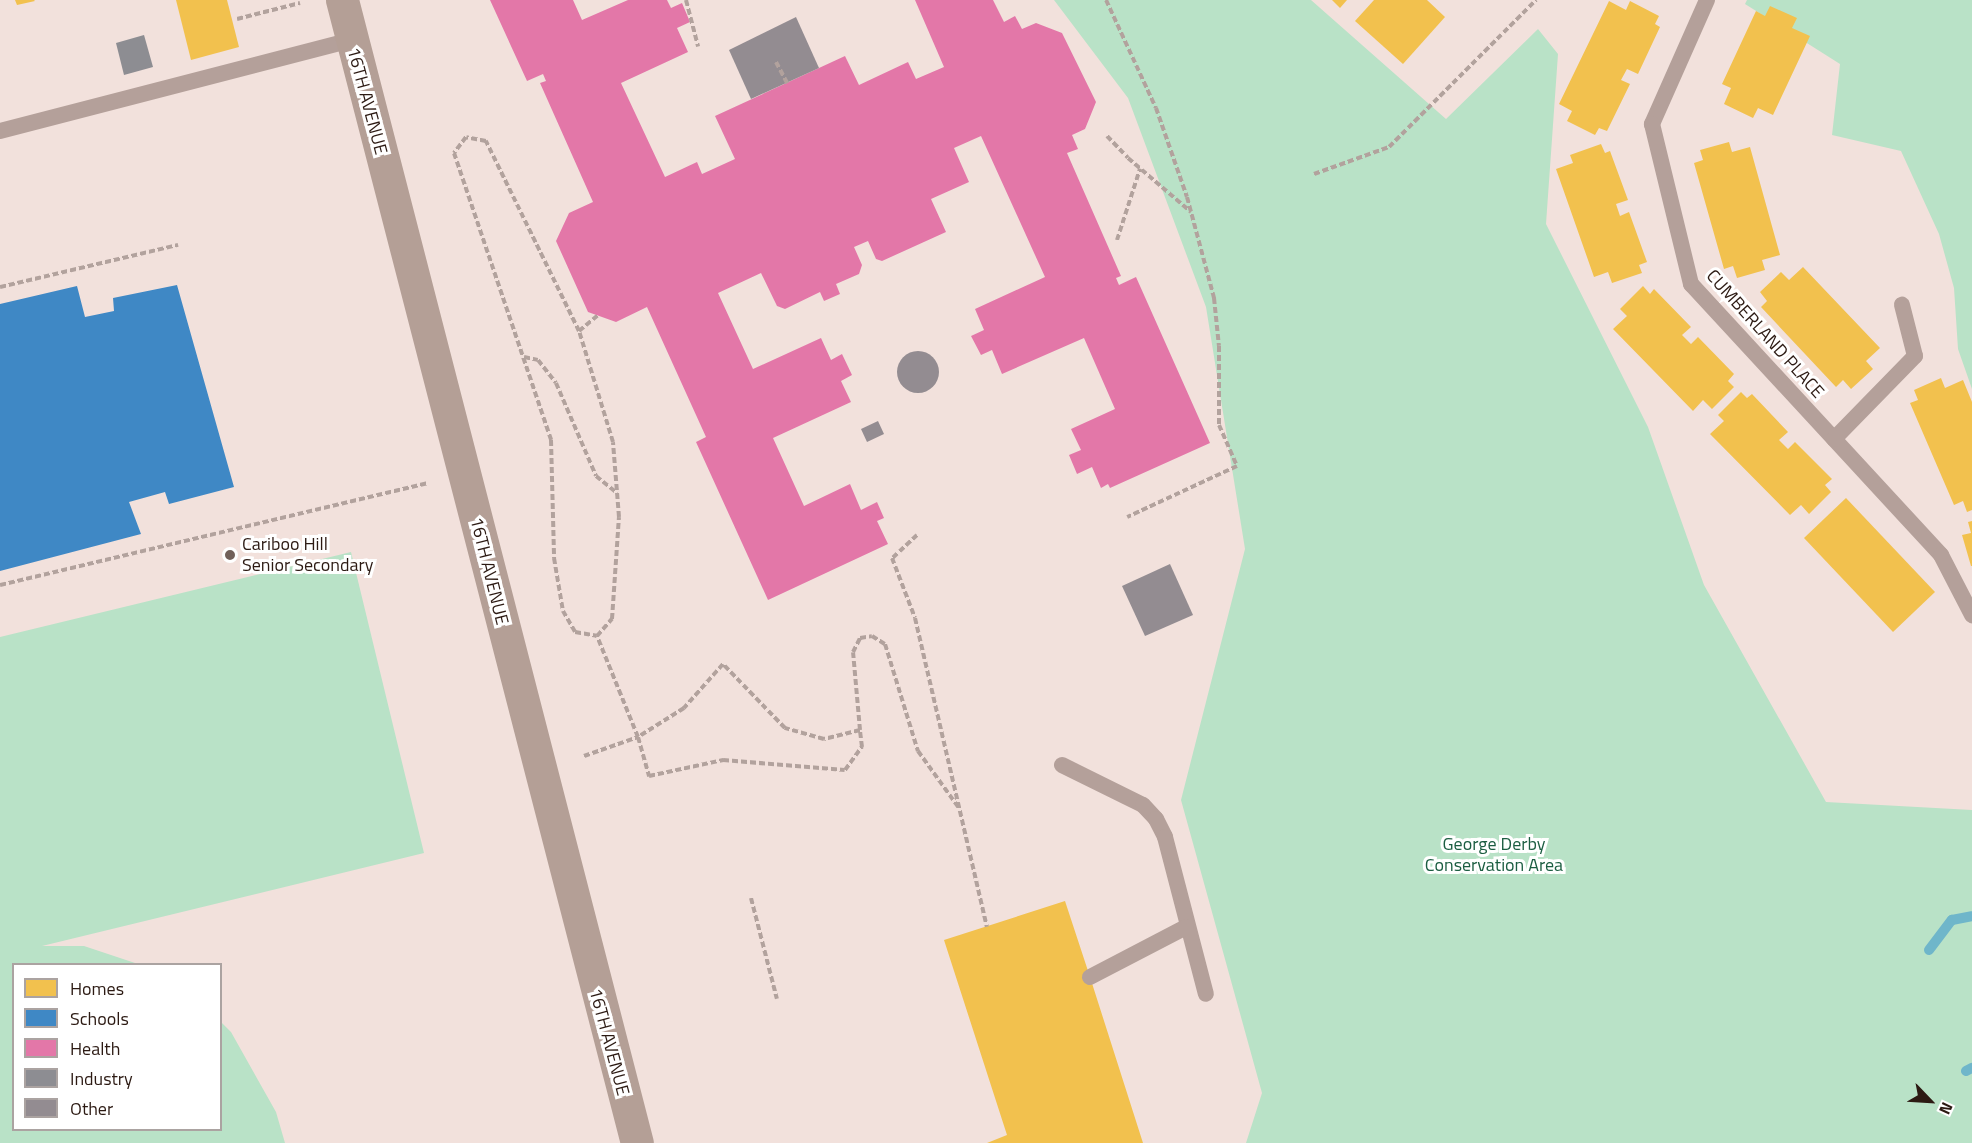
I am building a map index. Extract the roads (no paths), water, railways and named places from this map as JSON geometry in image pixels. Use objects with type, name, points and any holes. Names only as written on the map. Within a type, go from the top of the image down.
[{"type":"street","name":"16TH AVENUE","points":[[342,0],[637,1143]]},
{"type":"lane","name":"CUMBERLAND PLACE","points":[[1707,0],[1653,124],[1691,284],[1941,555],[1972,615]]},
{"type":"lane","points":[[0,131],[351,40]]},
{"type":"lane","points":[[1834,439],[1915,356],[1902,305]]},
{"type":"lane","points":[[1062,765],[1143,805],[1156,819],[1165,837],[1186,927],[1206,994]]},
{"type":"lane","points":[[1090,977],[1186,927]]},
{"type":"waterway","points":[[1929,950],[1952,920],[1972,916]]},
{"type":"waterway","points":[[1966,1071],[1972,1068]]},
{"type":"place","name":"Cariboo Hill Senior Secondary","points":[[230,555]]},
{"type":"park label","name":"George Derby Conservation Area","points":[[1494,855]]}]
